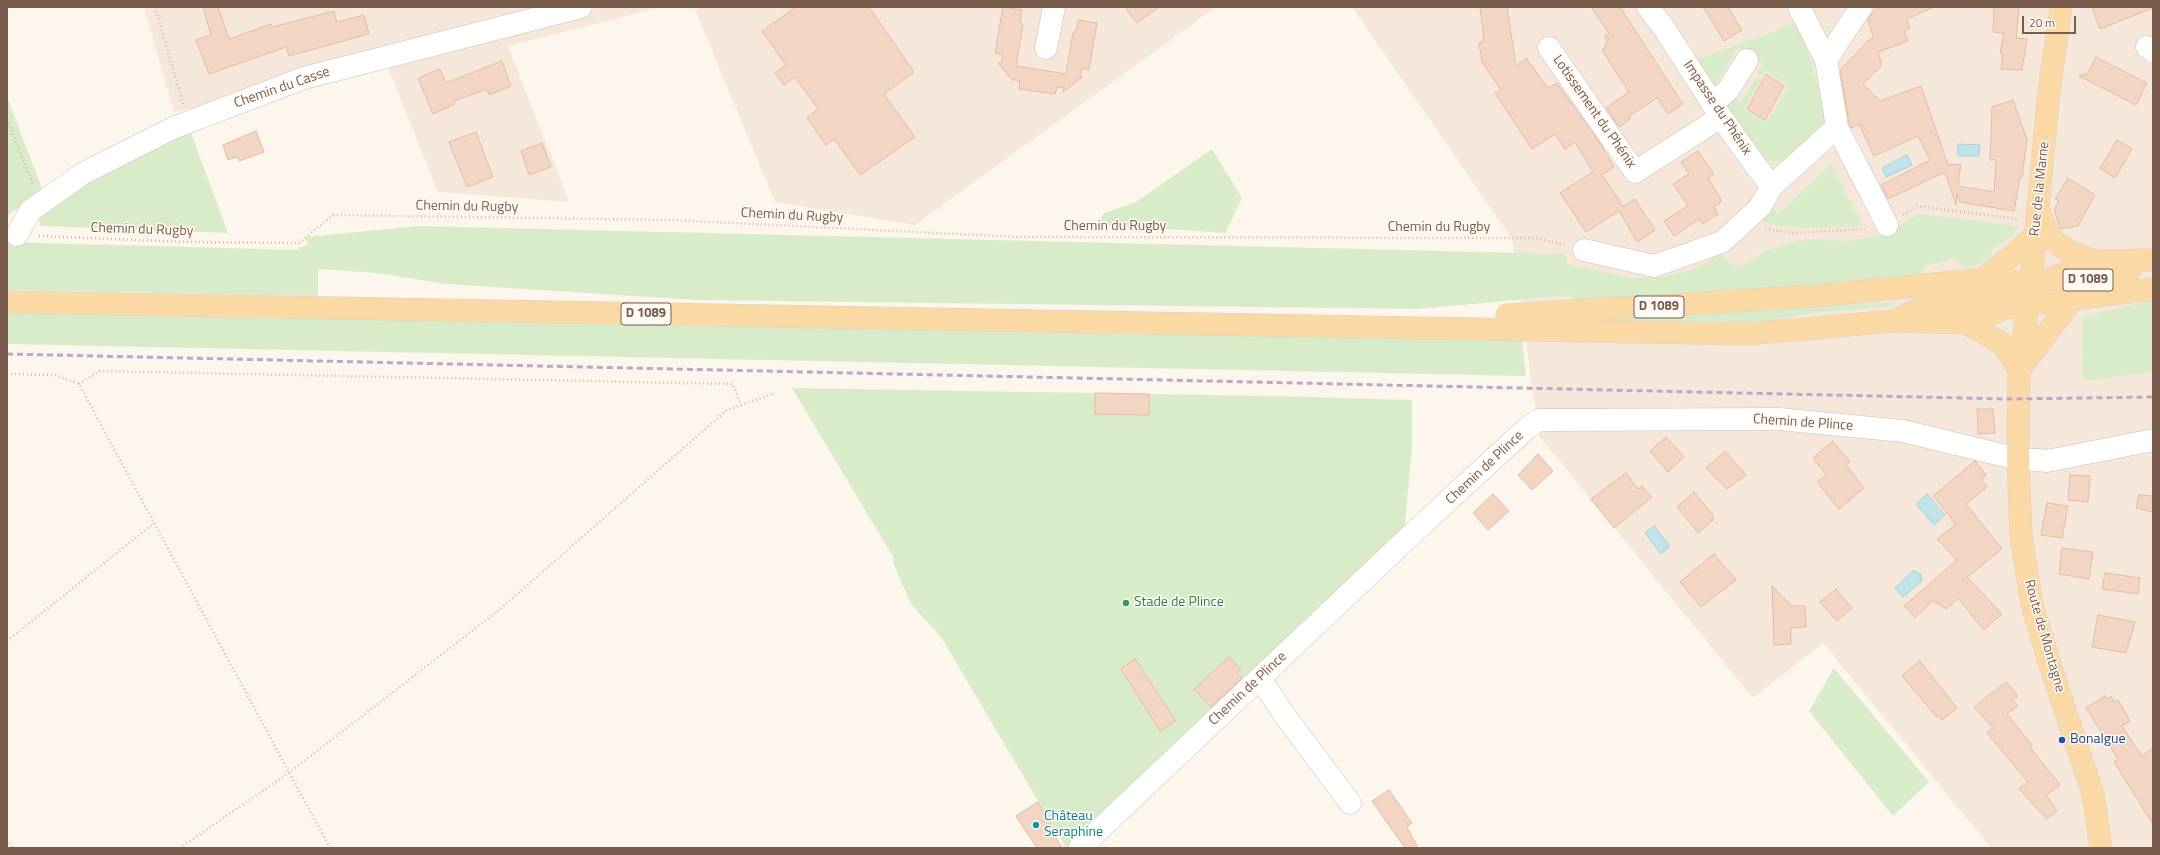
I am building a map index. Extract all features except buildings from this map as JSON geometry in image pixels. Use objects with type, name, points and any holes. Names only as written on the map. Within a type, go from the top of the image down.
[{"type":"main road","name":"Rue de la Marne","points":[[2019,370],[2031,281],[2049,91],[2060,7]]},
{"type":"main road","points":[[2038,210],[2050,238],[2062,247],[2095,261]]},
{"type":"main road","points":[[1984,279],[2036,235]]},
{"type":"main road","name":"D 1089","points":[[1334,325],[1688,306],[1815,296],[1984,279],[2009,282],[2031,281],[2053,278],[2095,261],[2153,260]]},
{"type":"main road","name":"D 1089","points":[[2027,304],[2046,290],[2153,265]]},
{"type":"main road","name":"D 1089","points":[[1894,321],[1926,305],[2006,295],[2031,281]]},
{"type":"main road","name":"D 1089","points":[[7,302],[1334,325],[1747,334],[1894,321],[1966,323],[1998,310],[2027,304],[2072,300],[2153,289]]},
{"type":"main road","points":[[1966,323],[2003,344],[2019,370],[2072,300]]},
{"type":"main road","name":"Route de Montagne","points":[[2019,370],[2018,459],[2021,535],[2032,605],[2052,671],[2074,732],[2093,794],[2101,848]]},
{"type":"street","name":"Chemin du Casse","points":[[17,235],[30,212],[82,174],[189,122],[304,78],[581,7]]},
{"type":"street","points":[[1046,48],[1054,7]]},
{"type":"street","name":"Impasse du Phénix","points":[[1648,7],[1664,17],[1717,110],[1758,169],[1772,186]]},
{"type":"street","points":[[1799,7],[1826,60],[1837,127],[1887,225]]},
{"type":"street","points":[[1826,60],[1861,7]]},
{"type":"street","name":"Lotissement du Phénix","points":[[1549,48],[1635,172],[1717,110]]},
{"type":"street","points":[[1717,110],[1747,60]]},
{"type":"street","points":[[1584,250],[1654,266],[1722,242],[1760,207],[1772,186],[1837,127]]},
{"type":"street","name":"Chemin de Plince","points":[[1080,848],[1465,482],[1528,428],[1530,420],[1779,419],[1903,431],[2018,459],[2047,460],[2153,440]]},
{"type":"street","points":[[1260,678],[1283,713],[1350,803]]},
{"type":"path","points":[[154,7],[189,122]]},
{"type":"path","points":[[7,118],[41,203]]},
{"type":"path","name":"Chemin du Rugby","points":[[17,235],[187,242],[299,243],[333,215],[671,220],[1018,237],[1536,238],[1584,250]]},
{"type":"path","points":[[79,384],[100,371],[733,384],[741,405]]},
{"type":"path","points":[[7,374],[55,375],[79,384],[330,848]]},
{"type":"path","points":[[180,848],[290,772],[499,610],[727,410],[775,393]]},
{"type":"path","points":[[7,641],[154,523]]},
{"type":"path","points":[[7,840],[14,848]]},
{"type":"shaded area","points":[[144,7],[661,7],[508,46],[569,202],[438,192],[388,67],[174,112]]},
{"type":"shaded area","points":[[694,7],[1216,7],[915,225],[775,202]]},
{"type":"shaded area","points":[[1352,7],[2153,7],[2153,848],[1991,848],[1823,643],[1753,698],[1539,436],[1512,239]]},
{"type":"green space","points":[[1799,22],[1829,120],[1786,161],[1772,161],[1759,157],[1725,104],[1731,96],[1741,102],[1756,77],[1761,80],[1744,109],[1767,121],[1788,86],[1765,70],[1761,77],[1757,74],[1763,64],[1738,47],[1714,87],[1696,60]]},
{"type":"green space","points":[[7,97],[43,191],[7,216]]},
{"type":"green space","points":[[191,133],[228,233],[40,226],[39,217],[78,184],[133,156]]},
{"type":"green space","points":[[1212,149],[1242,198],[1225,233],[1097,224],[1104,213],[1136,202]]},
{"type":"green space","points":[[1831,164],[1863,226],[1805,228],[1782,226],[1752,220],[1768,202],[1778,214]]},
{"type":"green space","points":[[1919,214],[2019,226],[2011,237],[1991,251],[1993,259],[1966,268],[1953,259],[1925,266],[1919,280],[1571,304],[1571,295],[1418,309],[696,300],[446,284],[377,273],[318,269],[318,296],[7,290],[7,242],[296,250],[308,244],[305,237],[420,226],[1566,254],[1567,264],[1633,278],[1664,277],[1697,268],[1720,254],[1737,268],[1766,251],[1805,239],[1847,241],[1886,234]]},
{"type":"green space","points":[[2153,300],[2153,372],[2083,381],[2082,317]]},
{"type":"green space","points":[[1896,302],[1894,306],[1811,313],[1756,324],[1692,326],[1568,319]]},
{"type":"green space","points":[[7,311],[1522,339],[1526,376],[7,344]]},
{"type":"green space","name":"Stade de Plince","points":[[792,388],[1274,396],[1412,400],[1412,448],[1404,533],[1071,848],[1066,848],[941,637],[911,604],[894,565],[893,557]]},
{"type":"green space","points":[[1834,668],[1929,782],[1893,816],[1809,711]]},
{"type":"water","points":[[1958,144],[1980,145],[1979,156],[1958,156]]},
{"type":"water","points":[[1907,155],[1912,165],[1886,177],[1882,168]]},
{"type":"water","points":[[1927,494],[1945,515],[1934,525],[1916,504]]},
{"type":"water","points":[[1654,526],[1670,546],[1661,554],[1645,533]]},
{"type":"water","points":[[1913,571],[1921,574],[1922,581],[1903,597],[1895,588]]},
{"type":"railway","points":[[7,354],[2008,399],[2153,397]]},
{"type":"place","name":"Stade de Plince","points":[[1126,603]]},
{"type":"place","name":"Bonalgue","points":[[2062,740]]},
{"type":"place","name":"Château Seraphine","points":[[1036,825]]}]
